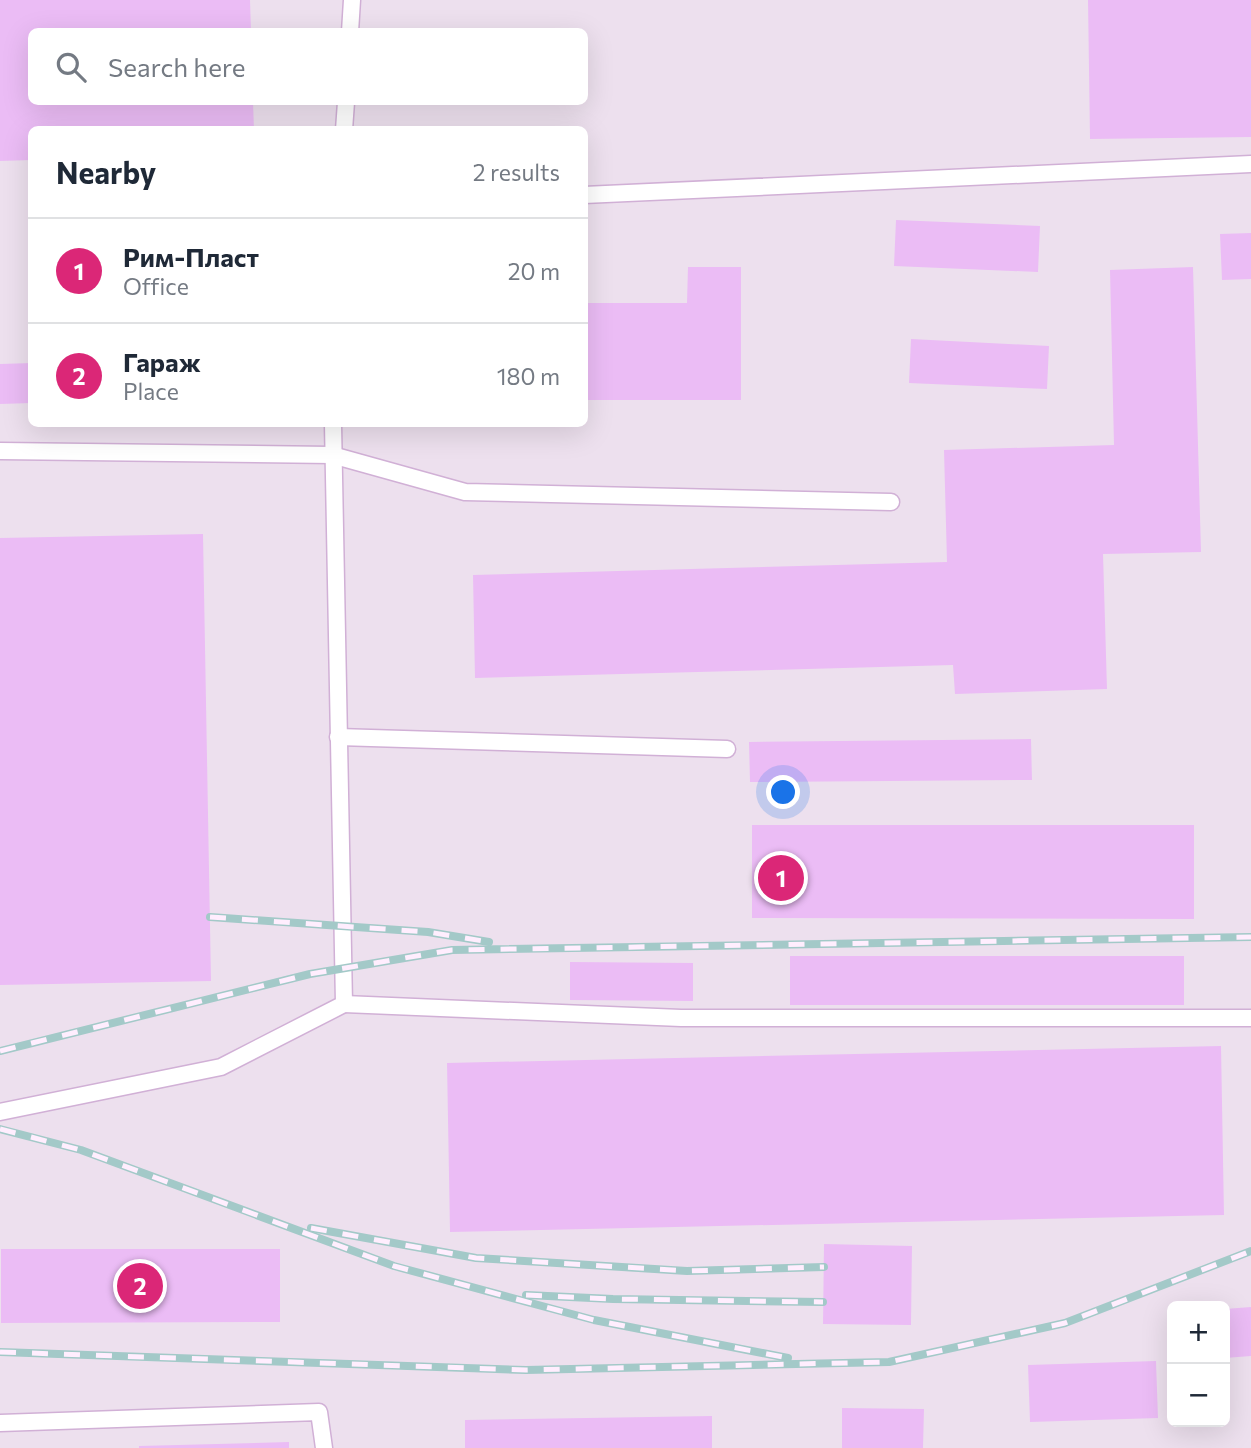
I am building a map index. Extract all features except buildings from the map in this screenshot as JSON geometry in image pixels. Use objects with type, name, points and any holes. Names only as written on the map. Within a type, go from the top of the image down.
[{"type":"lane","points":[[350,28],[352,0]]},
{"type":"lane","points":[[344,126],[345,105]]},
{"type":"lane","points":[[588,195],[1251,164]]},
{"type":"lane","points":[[333,427],[344,1004]]},
{"type":"lane","points":[[0,450],[332,455],[465,492],[891,502]]},
{"type":"lane","points":[[338,737],[727,749]]},
{"type":"lane","points":[[0,1112],[221,1067],[344,1004],[681,1018],[1251,1017]]},
{"type":"lane","points":[[0,1423],[319,1412],[324,1448]]},
{"type":"shaded area","points":[[0,0],[1251,0],[1251,1448],[0,1448]]},
{"type":"railway","points":[[210,917],[428,932],[489,942]]},
{"type":"railway","points":[[0,1051],[310,974],[452,950],[1251,937]]},
{"type":"railway","points":[[0,1129],[81,1150],[394,1266],[594,1320],[788,1358]]},
{"type":"railway","points":[[311,1228],[476,1258],[687,1271],[824,1267]]},
{"type":"railway","points":[[0,1352],[526,1370],[889,1362],[1065,1323],[1251,1251]]},
{"type":"railway","points":[[526,1295],[823,1302]]},
{"type":"place","name":"Рим-Пласт","points":[[781,878]]},
{"type":"place","name":"Гараж","points":[[140,1286]]}]
